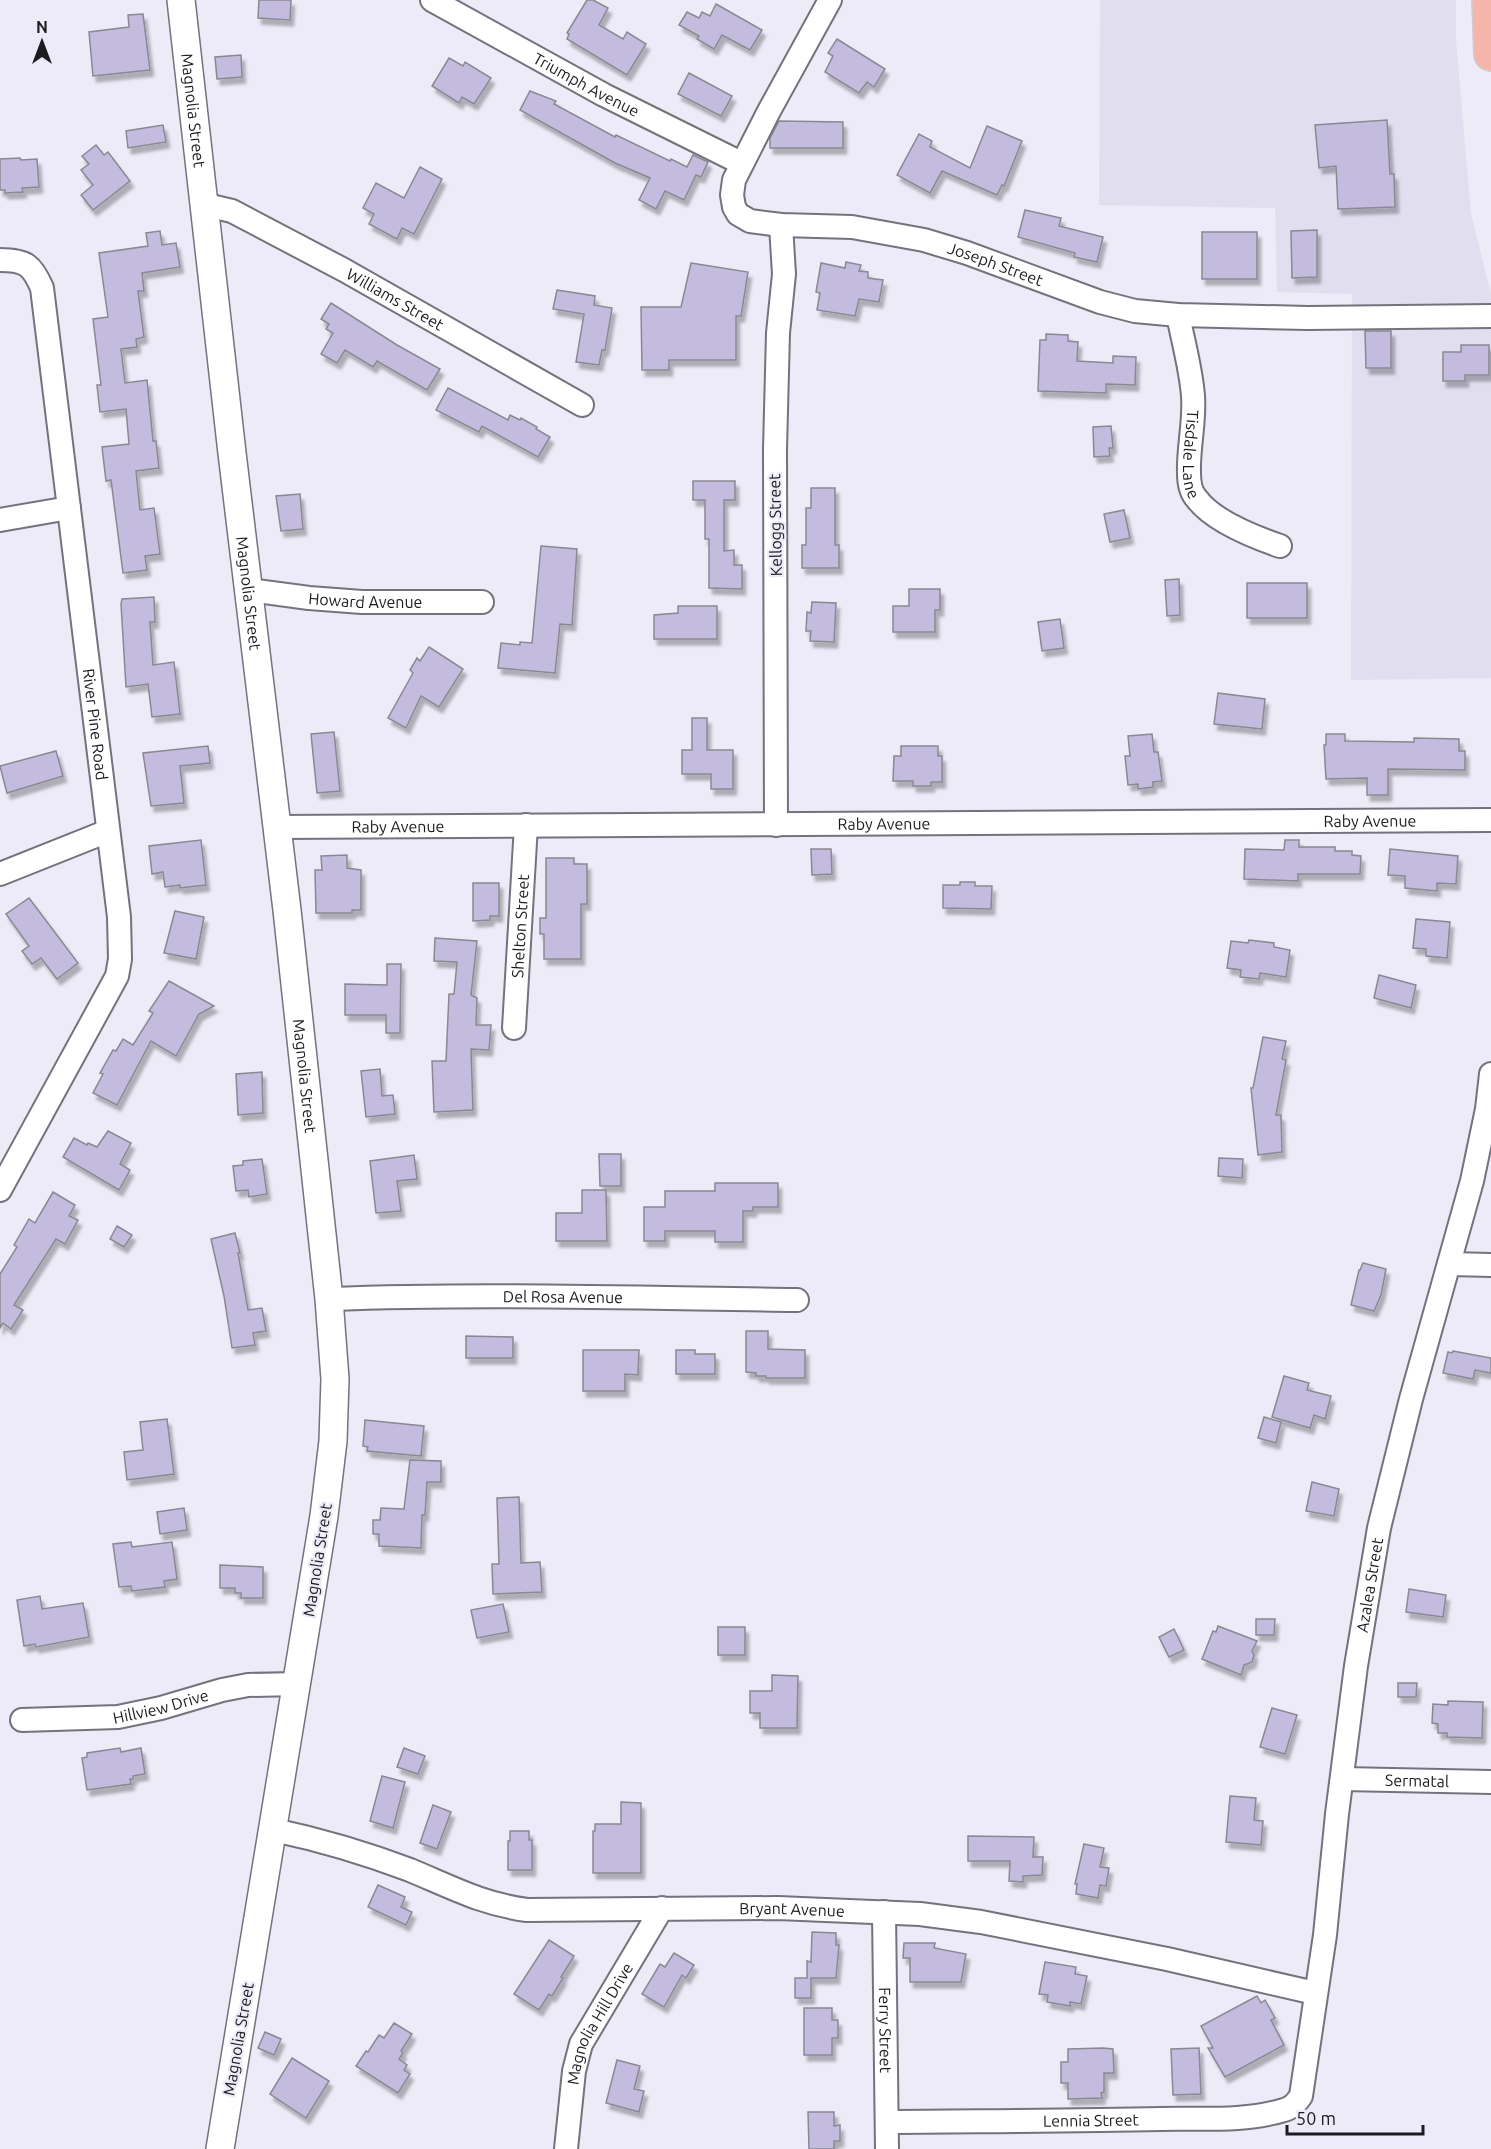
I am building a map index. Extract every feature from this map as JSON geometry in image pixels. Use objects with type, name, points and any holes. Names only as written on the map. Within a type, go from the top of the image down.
[{"type":"main road","points":[[1489,0],[1491,54]]},
{"type":"street","name":"Magnolia Street","points":[[181,0],[329,1299],[335,1379],[333,1441],[322,1527],[220,2149]]},
{"type":"street","name":"Triumph Avenue","points":[[432,0],[604,95],[741,164]]},
{"type":"street","name":"Joseph Street","points":[[830,0],[741,164],[732,195],[738,214],[750,221],[781,225],[852,228],[924,240],[1100,302],[1135,311],[1178,315],[1308,318],[1491,316]]},
{"type":"street","name":"Williams Street","points":[[204,207],[232,211],[354,276],[582,405]]},
{"type":"street","name":"Kellogg Street","points":[[776,825],[775,449],[778,333],[784,274],[781,225]]},
{"type":"street","name":"River Pine Road","points":[[0,260],[27,264],[42,288],[119,917],[120,959],[117,976],[0,1190]]},
{"type":"street","name":"Tisdale Lane","points":[[1178,315],[1193,394],[1194,421],[1189,473],[1192,490],[1196,499],[1209,512],[1262,540],[1280,546]]},
{"type":"street","points":[[0,520],[69,508]]},
{"type":"street","name":"Howard Avenue","points":[[249,590],[362,602],[482,602]]},
{"type":"street","name":"Raby Avenue","points":[[276,827],[1491,820]]},
{"type":"street","name":"Shelton Street","points":[[514,1028],[526,825]]},
{"type":"street","points":[[0,874],[108,831]]},
{"type":"street","name":"Azalea Street","points":[[1294,2105],[1301,2096],[1303,2087],[1325,1935],[1356,1666],[1379,1528],[1472,1181],[1487,1109],[1491,1074]]},
{"type":"street","points":[[1449,1264],[1491,1265]]},
{"type":"street","name":"Del Rosa Avenue","points":[[329,1299],[509,1296],[797,1300]]},
{"type":"street","name":"Hillview Drive","points":[[22,1720],[118,1717],[248,1685],[297,1684]]},
{"type":"street","name":"Sermatal","points":[[1342,1779],[1491,1782]]},
{"type":"street","name":"Bryant Avenue","points":[[274,1830],[318,1839],[358,1851],[469,1896],[509,1908],[527,1910],[778,1908],[920,1914],[981,1922],[1167,1959],[1316,1993]]},
{"type":"street","name":"Magnolia Hill Drive","points":[[566,2149],[573,2071],[580,2044],[662,1908]]},
{"type":"street","name":"Ferry Street","points":[[884,1912],[887,2149]]},
{"type":"street","name":"Lennia Street","points":[[887,2122],[1229,2117],[1262,2115],[1285,2110],[1294,2105]]},
{"type":"shaded area","points":[[1100,0],[1456,0],[1456,41],[1471,213],[1491,294],[1491,678],[1351,680],[1352,294],[1277,292],[1275,208],[1099,205]]},
{"type":"building","points":[[259,0],[291,0],[290,20],[258,18]]},
{"type":"building","points":[[587,0],[593,0],[608,8],[599,25],[623,39],[627,32],[646,44],[627,75],[567,39],[569,34],[567,33]]},
{"type":"building","points":[[716,4],[762,30],[750,50],[722,35],[714,49],[697,39],[699,36],[679,25],[687,12],[699,18],[702,12],[710,16]]},
{"type":"building","points":[[143,14],[150,70],[93,76],[89,32],[129,27],[128,15]]},
{"type":"building","points":[[837,39],[885,69],[874,87],[867,82],[859,93],[825,72],[833,56],[828,53]]},
{"type":"building","points":[[241,55],[242,77],[217,79],[215,57]]},
{"type":"building","points":[[449,58],[463,66],[465,62],[491,78],[474,104],[462,97],[459,103],[432,86]]},
{"type":"building","points":[[689,73],[732,96],[721,116],[678,94]]},
{"type":"building","points":[[530,91],[556,101],[554,104],[615,137],[616,135],[670,161],[671,159],[687,167],[693,155],[708,162],[701,177],[696,175],[684,200],[665,191],[656,209],[639,200],[650,178],[615,163],[520,110]]},
{"type":"building","points":[[1387,120],[1390,174],[1394,174],[1395,207],[1338,209],[1336,166],[1319,168],[1315,125]]},
{"type":"building","points":[[779,121],[843,122],[843,148],[770,148],[770,138]]},
{"type":"building","points":[[163,125],[166,142],[128,148],[126,131]]},
{"type":"building","points":[[987,126],[1022,141],[1004,186],[1002,185],[997,195],[942,171],[930,193],[897,175],[919,134],[932,141],[930,147],[970,168]]},
{"type":"building","points":[[96,145],[104,155],[108,152],[130,181],[93,210],[81,195],[93,185],[81,170],[89,164],[82,156]]},
{"type":"building","points":[[20,158],[21,160],[37,159],[39,187],[22,188],[23,192],[5,193],[5,190],[0,190],[0,159]]},
{"type":"building","points":[[420,167],[442,179],[414,234],[402,228],[397,239],[369,224],[374,214],[363,208],[376,183],[404,198]]},
{"type":"building","points":[[1025,210],[1061,218],[1059,226],[1103,237],[1097,262],[1074,257],[1075,253],[1018,237]]},
{"type":"building","points":[[1317,230],[1317,277],[1292,278],[1291,231]]},
{"type":"building","points":[[160,231],[162,245],[176,243],[180,267],[142,273],[144,291],[138,291],[144,337],[136,339],[137,347],[121,349],[125,383],[147,380],[153,441],[156,441],[159,468],[136,471],[140,510],[154,508],[160,554],[145,556],[147,570],[123,573],[111,480],[106,481],[102,447],[129,444],[126,409],[100,412],[97,385],[101,385],[93,319],[108,317],[99,253],[148,246],[146,233]]},
{"type":"building","points":[[1202,232],[1257,232],[1257,279],[1202,279]]},
{"type":"building","points":[[846,262],[861,265],[859,271],[868,272],[868,278],[883,280],[879,302],[859,299],[855,316],[817,310],[820,293],[816,292],[821,263],[845,268]]},
{"type":"building","points":[[691,263],[748,272],[741,316],[736,316],[736,360],[669,360],[669,370],[642,370],[641,307],[681,307]]},
{"type":"building","points":[[557,290],[595,296],[594,305],[612,308],[605,350],[602,350],[599,365],[576,362],[584,314],[553,309]]},
{"type":"building","points":[[331,303],[440,369],[427,390],[377,361],[373,367],[345,350],[337,363],[321,354],[333,333],[326,329],[329,324],[321,319]]},
{"type":"building","points":[[1365,331],[1391,331],[1391,368],[1366,368]]},
{"type":"building","points":[[1046,334],[1068,335],[1068,341],[1078,342],[1077,361],[1113,363],[1113,356],[1136,357],[1135,385],[1106,384],[1106,393],[1038,391],[1040,340],[1046,340]]},
{"type":"building","points":[[1461,345],[1489,345],[1489,375],[1465,375],[1465,381],[1443,381],[1443,352],[1461,352]]},
{"type":"building","points":[[448,388],[508,420],[510,415],[537,427],[536,429],[550,437],[538,457],[482,426],[479,432],[436,410]]},
{"type":"building","points":[[1111,426],[1113,448],[1109,448],[1110,456],[1094,457],[1093,427]]},
{"type":"building","points":[[693,481],[735,481],[735,500],[724,500],[724,551],[734,550],[734,565],[742,565],[742,589],[709,588],[709,539],[705,539],[705,500],[693,500]]},
{"type":"building","points":[[811,488],[835,488],[835,545],[839,545],[839,568],[802,568],[802,545],[806,545],[806,508],[811,508]]},
{"type":"building","points":[[300,494],[303,529],[281,531],[276,496]]},
{"type":"building","points":[[1124,510],[1130,538],[1110,542],[1104,514]]},
{"type":"building","points":[[541,546],[577,549],[572,625],[560,624],[555,673],[498,668],[501,643],[520,645],[520,642],[532,643]]},
{"type":"building","points":[[1179,579],[1180,615],[1167,616],[1165,580]]},
{"type":"building","points":[[1247,583],[1307,583],[1307,618],[1247,618]]},
{"type":"building","points":[[909,589],[940,589],[940,610],[935,610],[935,632],[893,632],[893,606],[909,606]]},
{"type":"building","points":[[154,597],[155,622],[150,622],[153,665],[174,662],[180,714],[152,717],[148,684],[126,687],[121,604],[122,599]]},
{"type":"building","points":[[812,602],[836,603],[834,642],[810,641],[811,631],[806,631],[807,612],[811,613]]},
{"type":"building","points":[[678,606],[717,606],[717,639],[654,639],[654,615],[678,613]]},
{"type":"building","points":[[1060,619],[1064,648],[1042,651],[1038,622]]},
{"type":"building","points":[[429,647],[463,669],[439,707],[421,696],[406,728],[388,718],[413,673],[410,670],[417,658],[420,661]]},
{"type":"building","points":[[1218,693],[1265,699],[1262,729],[1214,724]]},
{"type":"building","points":[[692,718],[707,718],[707,750],[733,750],[733,789],[711,789],[711,774],[682,774],[682,750],[692,750]]},
{"type":"building","points":[[334,732],[340,791],[317,793],[311,734]]},
{"type":"building","points":[[1152,734],[1154,752],[1158,752],[1162,781],[1153,782],[1153,787],[1138,789],[1138,784],[1128,785],[1125,756],[1130,756],[1128,736]]},
{"type":"building","points":[[1326,734],[1345,734],[1345,741],[1414,742],[1414,738],[1459,739],[1459,751],[1465,751],[1465,770],[1388,769],[1388,795],[1367,795],[1367,778],[1326,779],[1324,745],[1326,745]]},
{"type":"building","points":[[208,746],[210,763],[180,766],[184,803],[151,806],[143,753]]},
{"type":"building","points":[[901,746],[938,746],[938,756],[942,756],[942,782],[931,782],[931,786],[913,786],[913,781],[893,781],[894,756],[901,756]]},
{"type":"building","points":[[56,751],[63,776],[7,793],[0,766]]},
{"type":"building","points":[[201,840],[206,885],[165,887],[163,872],[152,874],[149,846]]},
{"type":"building","points":[[1285,840],[1299,840],[1299,847],[1335,847],[1335,851],[1352,851],[1352,855],[1361,856],[1360,874],[1298,874],[1298,881],[1244,879],[1245,849],[1284,850]]},
{"type":"building","points":[[811,849],[831,849],[832,874],[812,875]]},
{"type":"building","points":[[1390,849],[1458,856],[1456,884],[1437,883],[1437,891],[1405,888],[1405,876],[1388,875]]},
{"type":"building","points":[[347,855],[347,868],[361,870],[361,910],[352,910],[352,913],[316,913],[315,870],[322,870],[321,856]]},
{"type":"building","points":[[546,858],[574,858],[574,864],[587,864],[587,904],[581,904],[581,959],[544,959],[544,934],[540,934],[540,918],[546,918]]},
{"type":"building","points":[[960,882],[975,882],[975,886],[992,886],[991,909],[943,908],[943,885],[960,885]]},
{"type":"building","points":[[473,883],[499,883],[499,916],[490,916],[490,920],[473,921]]},
{"type":"building","points":[[29,898],[78,963],[57,979],[41,958],[32,964],[22,951],[29,946],[6,914]]},
{"type":"building","points":[[175,911],[204,917],[196,959],[164,953]]},
{"type":"building","points":[[1416,919],[1450,922],[1447,958],[1426,956],[1426,949],[1413,948]]},
{"type":"building","points":[[435,938],[477,941],[471,995],[477,998],[476,1025],[491,1025],[489,1050],[471,1049],[473,1110],[434,1112],[432,1061],[446,1061],[449,994],[454,994],[457,962],[434,961]]},
{"type":"building","points":[[1249,940],[1274,943],[1274,947],[1290,950],[1286,977],[1260,973],[1259,979],[1240,977],[1241,970],[1227,968],[1231,941],[1248,943]]},
{"type":"building","points":[[387,964],[401,964],[400,1033],[386,1033],[386,1015],[345,1015],[345,984],[387,985]]},
{"type":"building","points":[[1379,975],[1416,985],[1411,1008],[1374,998]]},
{"type":"building","points":[[169,981],[214,1006],[199,1014],[176,1056],[151,1041],[117,1105],[93,1093],[103,1074],[100,1073],[113,1050],[116,1051],[123,1039],[133,1045],[153,1013],[149,1011]]},
{"type":"building","points":[[1263,1037],[1286,1041],[1282,1059],[1286,1060],[1276,1115],[1281,1115],[1282,1152],[1258,1155],[1251,1088],[1253,1088]]},
{"type":"building","points":[[380,1069],[382,1096],[393,1095],[395,1114],[366,1117],[361,1071]]},
{"type":"building","points":[[262,1072],[263,1113],[238,1115],[236,1074]]},
{"type":"building","points":[[108,1131],[131,1143],[120,1164],[130,1170],[119,1190],[63,1157],[74,1138],[97,1147]]},
{"type":"building","points":[[599,1154],[621,1154],[621,1186],[600,1186]]},
{"type":"building","points":[[414,1155],[417,1179],[397,1181],[401,1211],[376,1213],[370,1161]]},
{"type":"building","points":[[1219,1158],[1243,1159],[1242,1178],[1218,1176]]},
{"type":"building","points":[[262,1159],[267,1194],[249,1197],[248,1190],[236,1191],[233,1166],[243,1165],[243,1161]]},
{"type":"building","points":[[715,1183],[778,1183],[778,1207],[753,1207],[753,1211],[743,1211],[743,1242],[715,1242],[715,1231],[665,1231],[665,1241],[644,1241],[644,1207],[665,1207],[665,1191],[715,1191]]},
{"type":"building","points":[[582,1190],[606,1190],[607,1241],[556,1241],[556,1213],[582,1213]]},
{"type":"building","points":[[53,1192],[75,1205],[69,1216],[78,1220],[65,1244],[56,1239],[14,1305],[23,1310],[11,1329],[3,1323],[0,1328],[0,1274],[17,1247],[14,1245],[29,1219],[35,1223]]},
{"type":"building","points":[[117,1226],[132,1235],[124,1247],[110,1239]]},
{"type":"building","points":[[235,1233],[248,1310],[262,1308],[266,1331],[253,1333],[255,1345],[232,1348],[224,1296],[211,1239]]},
{"type":"building","points":[[1363,1263],[1386,1269],[1381,1295],[1374,1311],[1351,1305],[1359,1270]]},
{"type":"building","points":[[746,1331],[768,1331],[768,1349],[805,1350],[805,1378],[766,1378],[766,1376],[756,1376],[756,1373],[746,1372]]},
{"type":"building","points":[[466,1336],[513,1337],[513,1358],[466,1358]]},
{"type":"building","points":[[583,1350],[639,1350],[638,1375],[625,1374],[625,1391],[583,1391]]},
{"type":"building","points":[[676,1350],[695,1350],[695,1354],[715,1354],[715,1374],[676,1374]]},
{"type":"building","points":[[1448,1352],[1491,1358],[1491,1373],[1475,1370],[1473,1379],[1443,1373]]},
{"type":"building","points":[[1284,1376],[1309,1383],[1307,1390],[1331,1396],[1325,1419],[1314,1415],[1310,1428],[1272,1417]]},
{"type":"building","points":[[1264,1417],[1281,1422],[1276,1443],[1258,1438]]},
{"type":"building","points":[[167,1419],[174,1474],[127,1480],[124,1452],[143,1450],[140,1422]]},
{"type":"building","points":[[365,1420],[424,1426],[421,1456],[367,1451],[368,1447],[363,1446]]},
{"type":"building","points":[[410,1460],[441,1461],[441,1482],[427,1482],[425,1515],[422,1515],[421,1548],[379,1546],[379,1534],[373,1534],[373,1520],[380,1520],[381,1508],[404,1509]]},
{"type":"building","points":[[1312,1482],[1339,1489],[1334,1516],[1306,1511]]},
{"type":"building","points":[[519,1497],[521,1563],[540,1562],[542,1592],[493,1594],[492,1564],[499,1564],[497,1498]]},
{"type":"building","points":[[184,1508],[187,1530],[160,1534],[157,1512]]},
{"type":"building","points":[[131,1542],[132,1547],[172,1542],[177,1579],[164,1581],[165,1587],[132,1591],[131,1586],[119,1587],[113,1544]]},
{"type":"building","points":[[220,1565],[263,1567],[263,1598],[241,1598],[241,1593],[235,1593],[235,1588],[220,1588]]},
{"type":"building","points":[[1409,1589],[1446,1595],[1443,1617],[1406,1612]]},
{"type":"building","points":[[40,1596],[42,1609],[83,1603],[89,1637],[36,1647],[35,1644],[24,1646],[17,1600]]},
{"type":"building","points":[[503,1604],[509,1632],[477,1638],[471,1610]]},
{"type":"building","points":[[1256,1619],[1275,1619],[1274,1635],[1256,1635]]},
{"type":"building","points":[[1218,1626],[1257,1641],[1252,1651],[1254,1655],[1252,1662],[1244,1665],[1241,1675],[1202,1659],[1213,1631],[1216,1632]]},
{"type":"building","points":[[718,1627],[745,1627],[745,1655],[718,1655]]},
{"type":"building","points":[[1174,1629],[1184,1650],[1169,1657],[1159,1637]]},
{"type":"building","points":[[772,1675],[798,1676],[797,1728],[760,1728],[760,1713],[750,1713],[750,1691],[772,1691]]},
{"type":"building","points":[[1398,1683],[1417,1683],[1416,1697],[1398,1697]]},
{"type":"building","points":[[1448,1701],[1483,1702],[1482,1738],[1447,1737],[1447,1733],[1438,1733],[1438,1724],[1432,1723],[1433,1704],[1448,1705]]},
{"type":"building","points":[[1272,1708],[1297,1715],[1285,1754],[1260,1747]]},
{"type":"building","points":[[120,1748],[121,1752],[141,1748],[145,1774],[133,1776],[133,1779],[130,1779],[131,1784],[87,1790],[82,1758],[87,1757],[87,1753]]},
{"type":"building","points":[[404,1748],[425,1756],[418,1774],[397,1767]]},
{"type":"building","points":[[382,1776],[405,1782],[393,1828],[370,1821]]},
{"type":"building","points":[[1230,1796],[1256,1798],[1254,1820],[1263,1821],[1261,1845],[1226,1842]]},
{"type":"building","points":[[621,1802],[641,1803],[641,1873],[593,1873],[595,1824],[621,1824]]},
{"type":"building","points":[[433,1805],[451,1812],[437,1849],[420,1843]]},
{"type":"building","points":[[510,1831],[529,1831],[529,1840],[532,1840],[532,1870],[508,1870]]},
{"type":"building","points":[[968,1836],[1034,1837],[1033,1857],[1043,1857],[1042,1875],[1023,1876],[1023,1882],[1009,1881],[1010,1861],[968,1861]]},
{"type":"building","points":[[1084,1844],[1104,1848],[1100,1867],[1109,1868],[1106,1886],[1100,1885],[1098,1898],[1076,1894],[1077,1884],[1075,1884]]},
{"type":"building","points":[[378,1885],[405,1897],[401,1907],[412,1912],[406,1925],[368,1907]]},
{"type":"building","points":[[812,1932],[836,1933],[836,1945],[839,1945],[836,1978],[811,1978],[811,1998],[795,1998],[795,1978],[807,1978],[807,1961],[811,1962]]},
{"type":"building","points":[[549,1940],[574,1956],[552,1996],[549,1994],[539,2010],[514,1994]]},
{"type":"building","points":[[904,1943],[935,1943],[934,1948],[966,1954],[961,1982],[910,1982],[910,1958],[903,1958]]},
{"type":"building","points":[[674,1953],[694,1965],[686,1978],[682,1975],[664,2007],[642,1994],[660,1964],[665,1967]]},
{"type":"building","points":[[1045,1962],[1076,1967],[1075,1974],[1087,1976],[1081,2004],[1070,2002],[1070,2006],[1047,2002],[1048,1995],[1039,1994]]},
{"type":"building","points":[[1257,1996],[1261,2003],[1265,2000],[1275,2018],[1271,2020],[1284,2045],[1225,2077],[1208,2048],[1213,2048],[1201,2026]]},
{"type":"building","points":[[804,2008],[832,2008],[832,2020],[838,2020],[838,2038],[832,2038],[832,2055],[804,2055]]},
{"type":"building","points":[[394,2023],[412,2034],[401,2051],[403,2053],[399,2059],[407,2065],[404,2070],[410,2074],[398,2093],[356,2066],[379,2035],[384,2038]]},
{"type":"building","points":[[265,2032],[281,2039],[274,2055],[258,2048]]},
{"type":"building","points":[[1199,2048],[1201,2094],[1173,2095],[1171,2049]]},
{"type":"building","points":[[1068,2049],[1113,2049],[1114,2073],[1104,2073],[1102,2098],[1068,2099],[1068,2083],[1061,2083],[1061,2062],[1068,2062]]},
{"type":"building","points":[[292,2058],[329,2081],[306,2118],[270,2094]]},
{"type":"building","points":[[617,2060],[640,2066],[634,2089],[644,2091],[639,2112],[606,2103]]},
{"type":"building","points":[[808,2112],[834,2112],[834,2126],[840,2125],[840,2141],[834,2141],[834,2149],[809,2149]]}]
